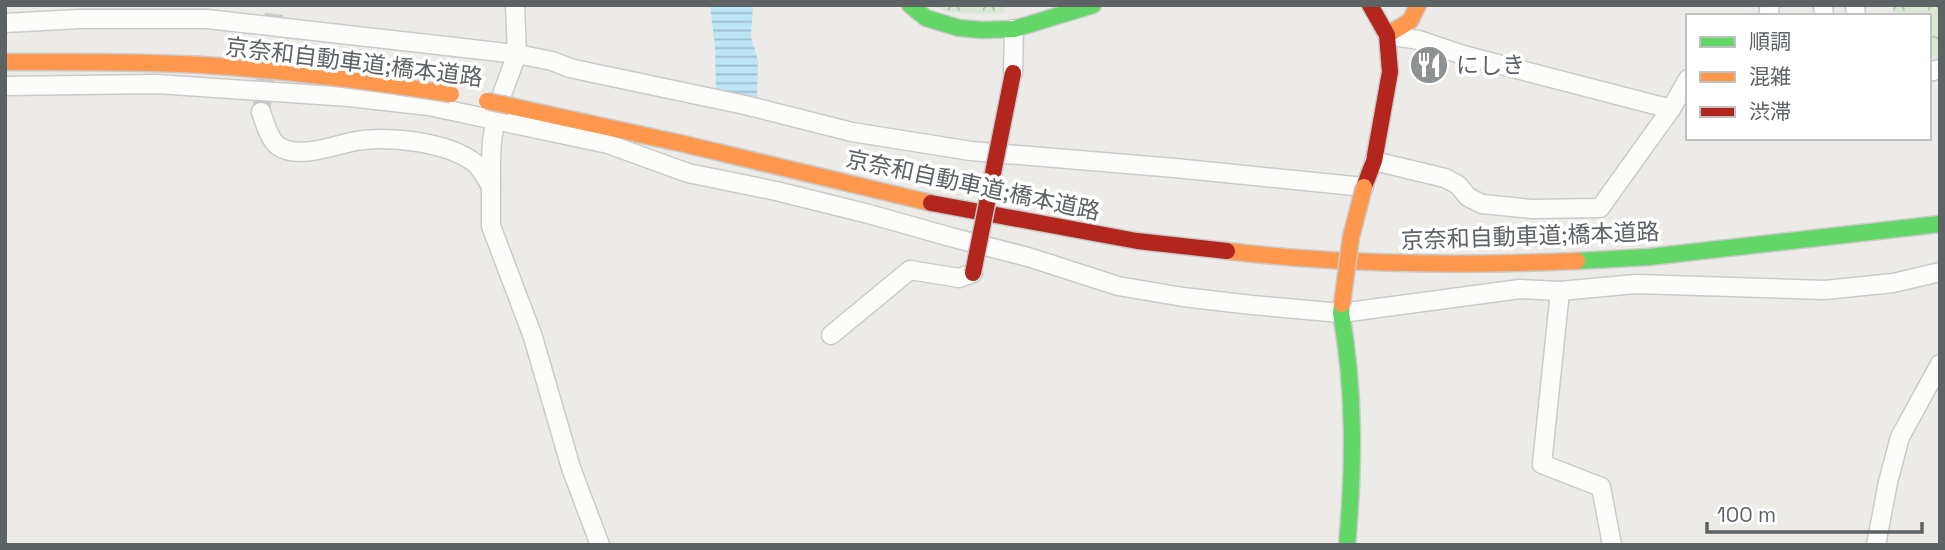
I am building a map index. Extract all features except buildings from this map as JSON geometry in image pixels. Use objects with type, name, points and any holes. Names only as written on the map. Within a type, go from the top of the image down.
[{"type":"main road","points":[[910,5],[926,18],[959,28],[1014,29],[1093,5]]},
{"type":"main road","points":[[1347,545],[1352,494],[1352,394],[1341,308],[1351,237],[1374,161],[1390,72],[1387,35],[1370,5]]},
{"type":"main road","points":[[1387,35],[1410,21],[1418,5]]},
{"type":"main road","name":"京奈和自動車道;橋本道路","points":[[5,62],[119,62],[228,67],[316,75],[469,97],[684,144],[954,208],[1137,240],[1266,256],[1399,264],[1527,263],[1649,257],[1940,224]]},
{"type":"main road","points":[[973,273],[1013,73]]},
{"type":"street","points":[[516,5],[517,54],[495,120],[491,158],[491,226],[533,338],[571,468],[600,545]]},
{"type":"street","points":[[5,23],[207,19],[233,13],[517,54],[552,61],[593,74],[621,78],[852,132],[971,151],[1364,187]]},
{"type":"street","points":[[1013,73],[1014,29]]},
{"type":"street","points":[[1387,35],[1419,40],[1463,55],[1671,109]]},
{"type":"street","points":[[1374,161],[1445,178],[1458,185],[1468,197],[1482,204],[1532,209],[1600,208],[1671,109],[1686,83]]},
{"type":"street","points":[[5,86],[200,86],[396,102],[608,144],[688,173],[869,214],[1028,257],[1118,286],[1183,297],[1341,308],[1520,289],[1560,291],[1636,284],[1825,290],[1893,284],[1940,272]]},
{"type":"street","points":[[261,113],[278,146],[297,153],[369,139],[397,139],[437,147],[466,158],[478,166],[491,186]]},
{"type":"street","points":[[831,335],[910,270],[959,278],[973,273]]},
{"type":"street","points":[[1560,291],[1542,464],[1601,487],[1612,545]]},
{"type":"street","points":[[1876,545],[1900,437],[1940,365]]},
{"type":"green space","points":[[933,5],[1003,5],[1005,13],[958,13]]},
{"type":"green space","points":[[1893,5],[1940,5],[1940,58],[1931,60],[1931,14],[1894,14]]},
{"type":"water","points":[[710,5],[753,5],[751,37],[758,60],[757,99],[716,91]]},
{"type":"tunnel","points":[[261,112],[275,5]]},
{"type":"traffic: fast","points":[[910,5],[926,18],[959,28],[982,30],[1014,29],[1093,5]]},
{"type":"traffic: fast","points":[[1577,261],[1649,257],[1940,224]]},
{"type":"traffic: fast","points":[[1342,304],[1352,429],[1347,545]]},
{"type":"traffic: slow","points":[[1387,35],[1410,21],[1418,5]]},
{"type":"traffic: slow","points":[[5,62],[153,63],[233,67],[327,76],[451,94]]},
{"type":"traffic: slow","points":[[487,101],[510,106]]},
{"type":"traffic: slow","points":[[510,106],[931,203]]},
{"type":"traffic: slow","points":[[1342,304],[1351,237],[1364,187]]},
{"type":"traffic: slow","points":[[1227,251],[1402,263],[1577,261]]},
{"type":"traffic: jam","points":[[1364,187],[1374,161],[1390,72],[1387,35],[1370,5]]},
{"type":"traffic: jam","points":[[973,273],[1013,73]]},
{"type":"traffic: jam","points":[[931,203],[1137,241],[1227,251]]},
{"type":"place","name":"にしき","points":[[1429,65]]}]
